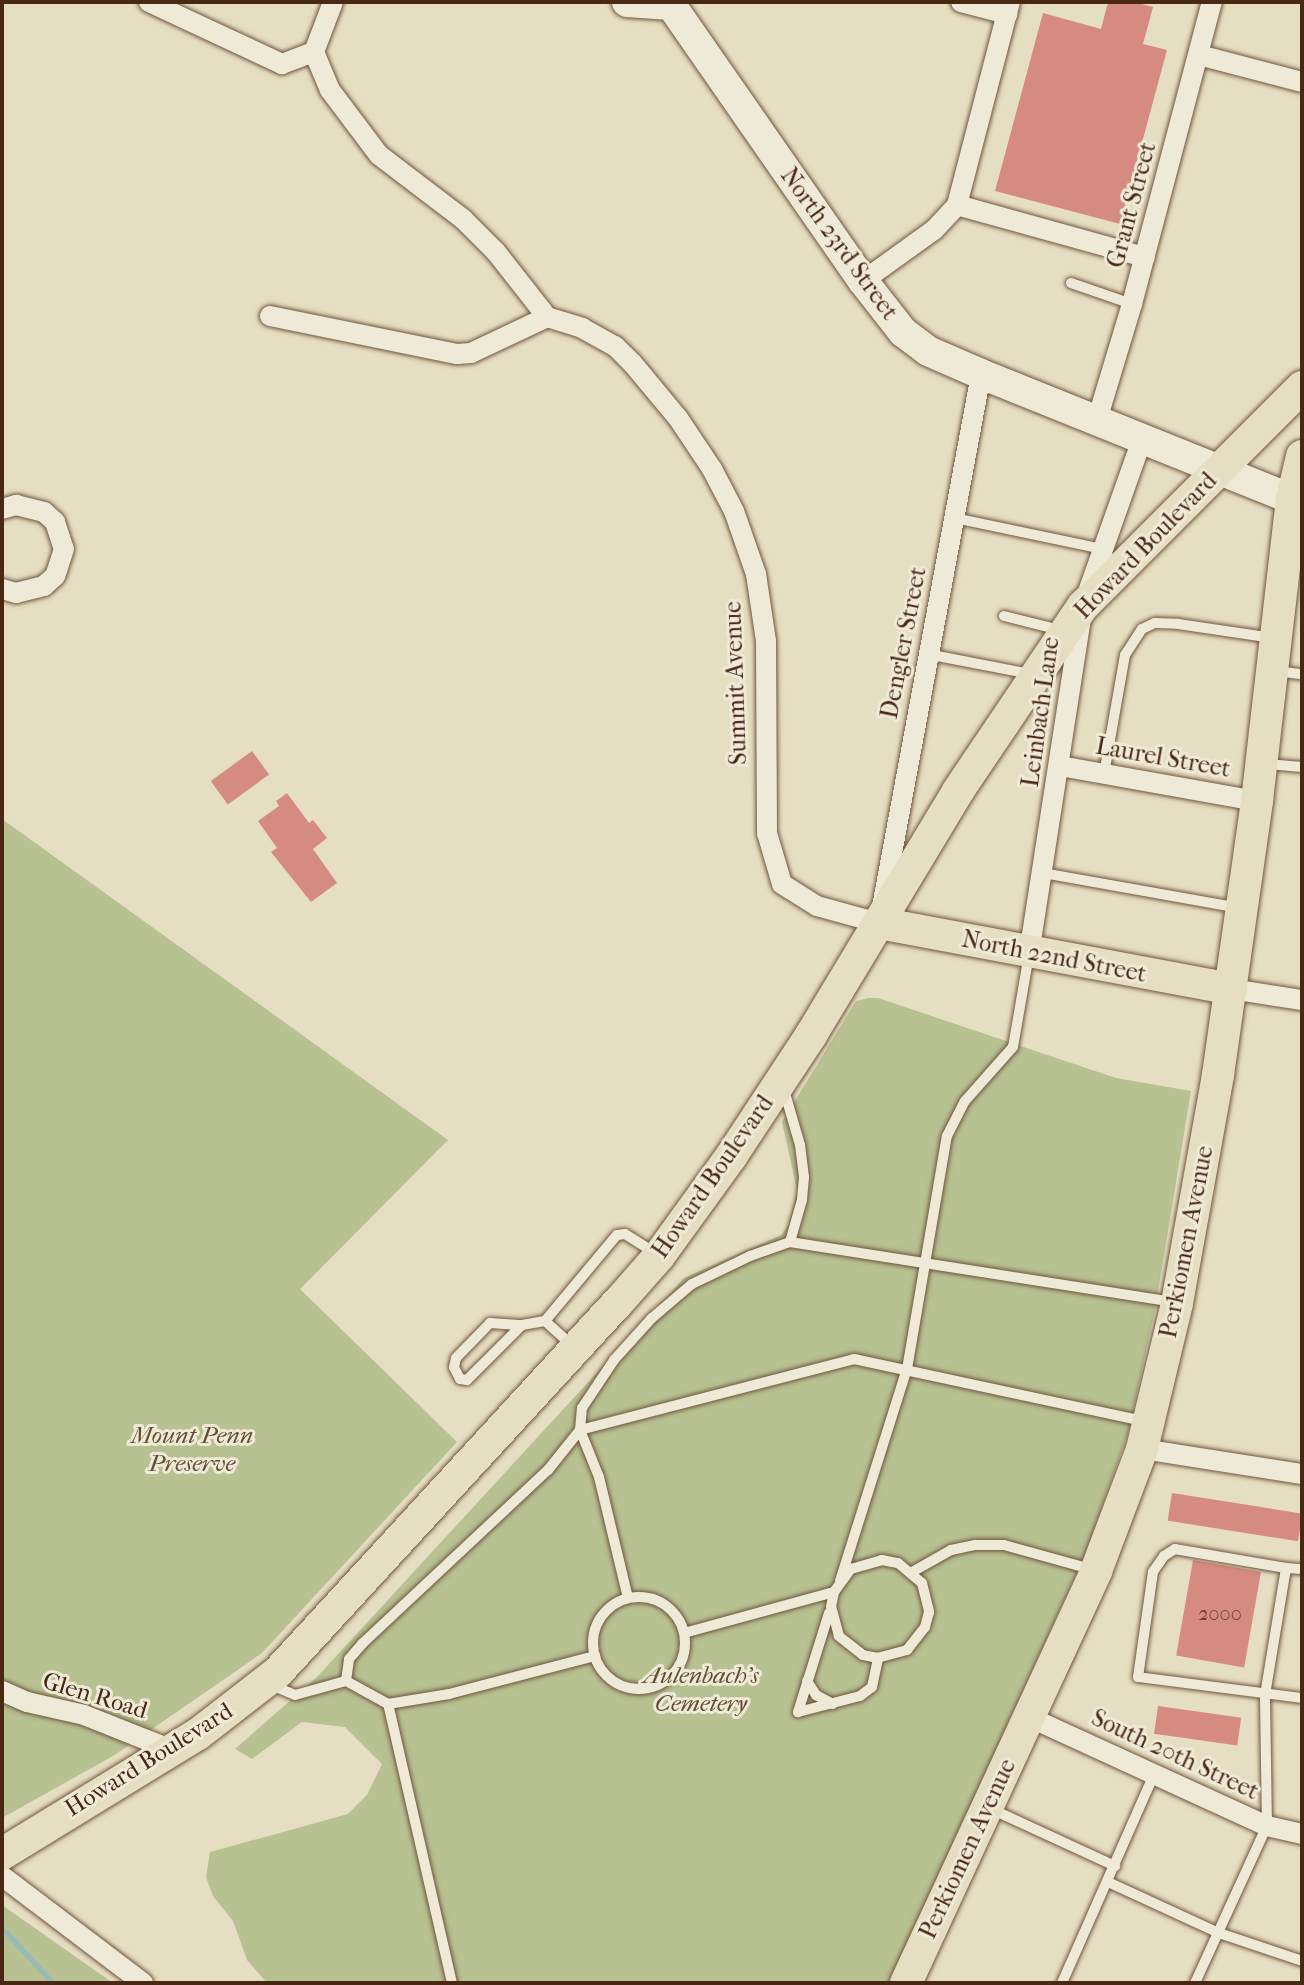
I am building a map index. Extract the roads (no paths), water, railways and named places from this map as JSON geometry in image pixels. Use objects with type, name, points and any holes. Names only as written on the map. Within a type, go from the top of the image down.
[{"type":"main road","points":[[627,2],[671,3]]},
{"type":"main road","name":"North 23rd Street","points":[[671,3],[863,281],[903,332],[928,351],[981,374],[1297,501]]},
{"type":"main road","name":"Howard Boulevard","points":[[2,1854],[172,1750],[266,1683],[312,1638],[659,1256],[781,1080],[1034,675],[1074,619],[1132,555],[1302,387]]},
{"type":"main road","name":"Perkiomen Avenue","points":[[906,1983],[1096,1571],[1145,1436],[1177,1303],[1231,989],[1257,801],[1274,638],[1302,456]]},
{"type":"main road","name":"North 22nd Street","points":[[879,923],[1029,954],[1231,989]]},
{"type":"street","points":[[149,2],[282,64],[314,52]]},
{"type":"street","points":[[270,316],[457,354],[471,353],[547,317],[496,252],[463,219],[379,155],[330,90],[314,52],[333,2]]},
{"type":"street","points":[[863,281],[934,230],[957,205],[1008,8],[961,2]]},
{"type":"street","name":"Grant Street","points":[[1097,420],[1145,257],[1212,2]]},
{"type":"street","points":[[1199,55],[1302,82]]},
{"type":"street","points":[[957,205],[1145,257]]},
{"type":"street","name":"Summit Avenue","points":[[547,317],[582,328],[615,346],[678,418],[712,469],[743,536],[761,596],[766,641],[767,833],[782,884],[817,906],[879,923]]},
{"type":"street","name":"Dengler Street","points":[[879,923],[981,374]]},
{"type":"street","name":"Leinbach Lane","points":[[1029,954],[1060,766],[1074,619],[1142,439]]},
{"type":"street","points":[[2,509],[16,505],[44,512],[55,522],[64,549],[55,576],[44,586],[16,593],[2,589]]},
{"type":"street","name":"Laurel Street","points":[[1060,766],[1257,801]]},
{"type":"street","points":[[1231,989],[1302,1000]]},
{"type":"street","points":[[1145,1436],[1302,1474]]},
{"type":"street","name":"Glen Road","points":[[2,1691],[27,1702],[84,1715],[172,1750]]},
{"type":"street","points":[[2,1700],[27,1702]]},
{"type":"street","name":"South 20th Street","points":[[1029,1717],[1267,1826],[1302,1834]]},
{"type":"street","points":[[2,1876],[143,1983]]},
{"type":"lane","points":[[1071,283],[1132,304]]},
{"type":"lane","points":[[954,518],[1132,555]]},
{"type":"lane","points":[[1004,616],[1074,619]]},
{"type":"lane","points":[[1104,774],[1125,655],[1142,629],[1155,623],[1178,624],[1274,638]]},
{"type":"lane","points":[[927,654],[1034,675]]},
{"type":"lane","points":[[1270,671],[1302,674]]},
{"type":"lane","points":[[1261,763],[1302,767]]},
{"type":"lane","points":[[1043,873],[1241,908]]},
{"type":"lane","points":[[878,1658],[872,1687],[860,1696],[798,1712],[907,1369],[947,1136],[965,1101],[1013,1047],[1029,954]]},
{"type":"lane","points":[[781,1080],[800,1145],[804,1177],[799,1213],[790,1242]]},
{"type":"lane","points":[[522,1325],[467,1380],[460,1379],[454,1367],[456,1358],[490,1323],[522,1325],[545,1321],[617,1235],[625,1234],[659,1256]]},
{"type":"lane","points":[[628,1598],[599,1477],[580,1430],[582,1408],[614,1360],[652,1318],[692,1284],[750,1256],[790,1242],[1177,1303]]},
{"type":"lane","points":[[545,1321],[576,1349]]},
{"type":"lane","points":[[346,1681],[349,1659],[363,1643],[548,1470],[580,1430],[834,1363],[878,1362],[1145,1436]]},
{"type":"lane","points":[[912,1572],[951,1550],[975,1545],[1004,1545],[1096,1571]]},
{"type":"lane","points":[[1302,1569],[1175,1549],[1164,1556],[1153,1572],[1138,1677],[1302,1698]]},
{"type":"lane","points":[[831,1607],[839,1636],[863,1655],[878,1658],[907,1650],[925,1627],[927,1597],[912,1572],[898,1563],[866,1562],[851,1569],[840,1581]]},
{"type":"lane","points":[[1195,1983],[1267,1826],[1265,1695],[1286,1568]]},
{"type":"lane","points":[[684,1633],[834,1592]]},
{"type":"lane","points":[[643,1597],[669,1608],[684,1633],[681,1662],[661,1684],[647,1689],[634,1689],[609,1679],[595,1656],[593,1641],[603,1614],[628,1598],[643,1597]]},
{"type":"lane","points":[[266,1683],[295,1695],[346,1681],[388,1704],[449,1694],[595,1656]]},
{"type":"lane","points":[[807,1681],[816,1695],[833,1704]]},
{"type":"lane","points":[[388,1704],[452,1983]]},
{"type":"lane","points":[[1062,1983],[1154,1774]]},
{"type":"lane","points":[[987,1807],[1115,1866]]},
{"type":"lane","points":[[1108,1882],[1219,1933],[1302,1961]]},
{"type":"waterway","points":[[2,1928],[53,1983]]},
{"type":"park label","name":"Mount Penn Preserve","points":[[192,1450]]},
{"type":"park label","name":"Aulenbach's Cemetery","points":[[701,1690]]}]
